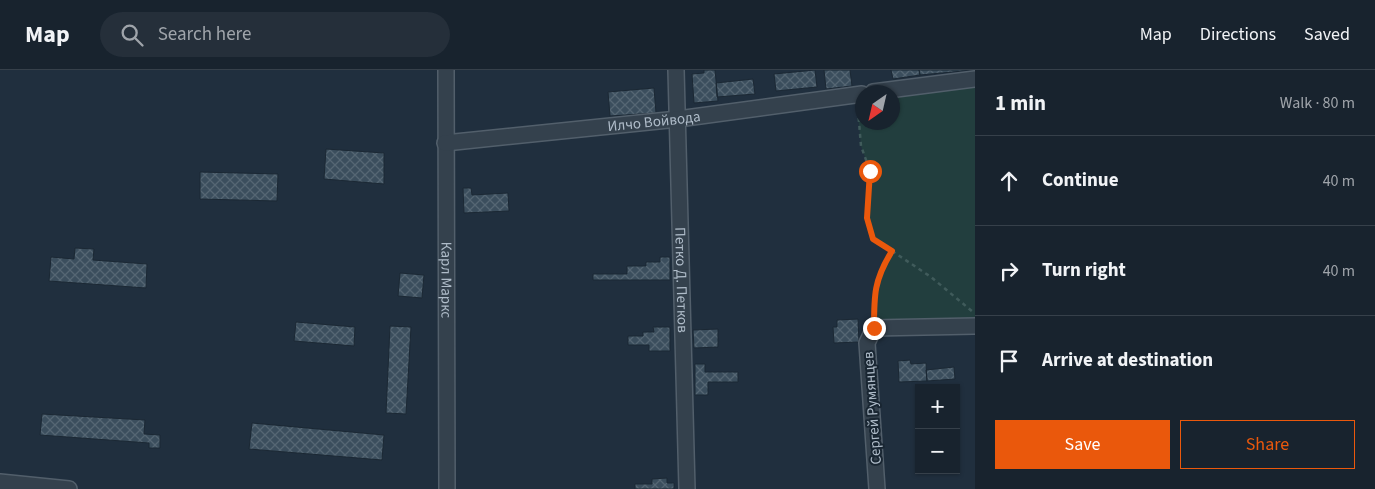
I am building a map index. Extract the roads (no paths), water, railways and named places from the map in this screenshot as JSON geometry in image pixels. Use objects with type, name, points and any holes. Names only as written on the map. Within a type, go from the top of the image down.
[{"type":"street","name":"Карл Маркс","points":[[446,70],[447,489]]},
{"type":"street","name":"Петко Д. Петков","points":[[676,70],[687,489]]},
{"type":"street","points":[[900,89],[975,79]]},
{"type":"street","name":"Илчо Войвода","points":[[445,143],[678,119],[855,95]]},
{"type":"street","name":"Сергей Румянцев","points":[[877,489],[867,343],[874,328],[975,326]]},
{"type":"street","points":[[0,482],[69,489]]}]
